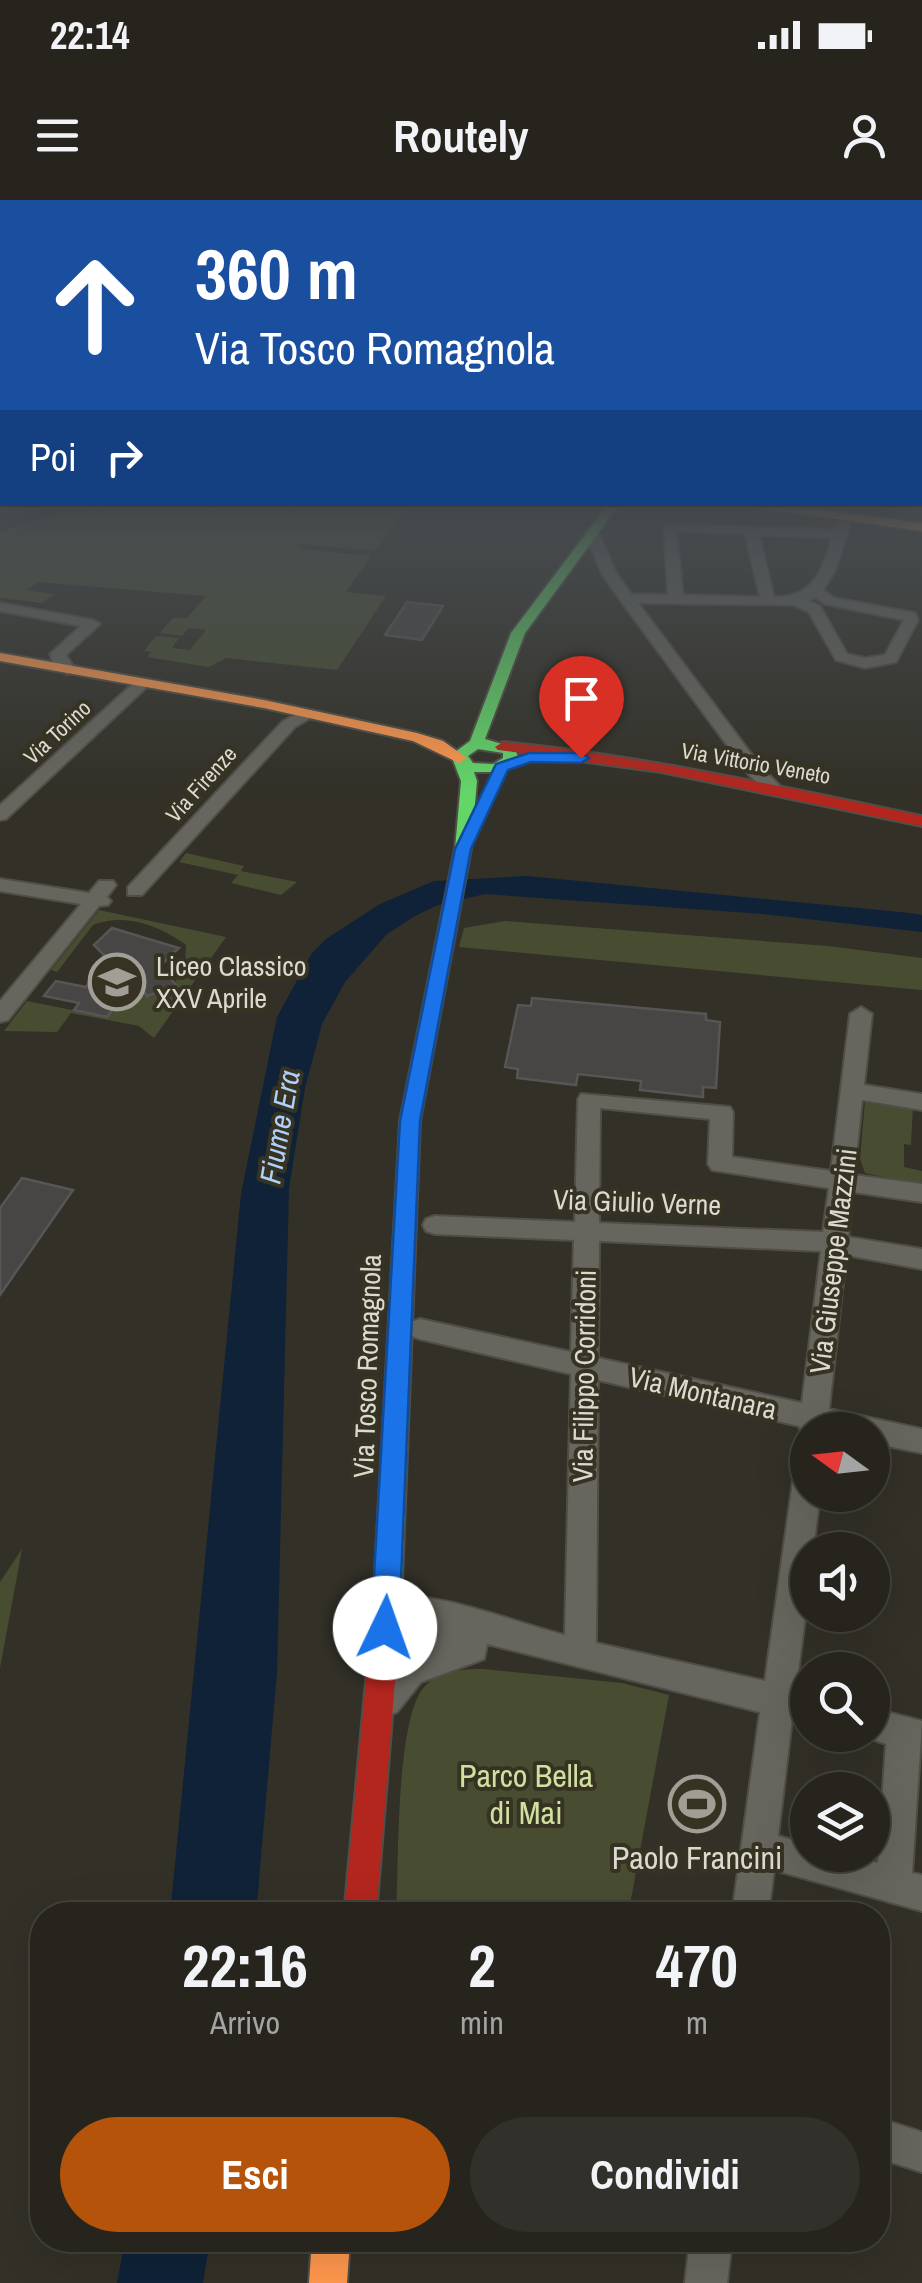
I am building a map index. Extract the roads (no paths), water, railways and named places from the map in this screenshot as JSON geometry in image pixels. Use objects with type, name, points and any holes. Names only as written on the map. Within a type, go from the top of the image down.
[{"type":"main road","name":"Via Tosco Romagnola","points":[[468,840],[469,781],[498,728],[510,679],[536,614],[549,599]]},
{"type":"main road","name":"Via Vittorio Veneto","points":[[0,657],[418,729],[486,754]]},
{"type":"main road","name":"Via Vittorio Veneto","points":[[264,704],[486,754],[581,758],[775,790],[922,821]]},
{"type":"main road","name":"Via Tosco Romagnola","points":[[361,1902],[385,1628],[407,1158],[420,1055],[486,754]]},
{"type":"main road","points":[[328,2283],[331,2252]]},
{"type":"street","points":[[627,599],[755,771],[775,790]]},
{"type":"street","points":[[682,599],[797,602],[814,607],[840,656],[866,663],[892,659],[911,620],[910,616],[830,601],[816,602],[814,607]]},
{"type":"street","points":[[797,602],[801,599]]},
{"type":"street","points":[[0,607],[93,624],[57,656],[67,669]]},
{"type":"street","name":"Via Torino","points":[[0,815],[144,682]]},
{"type":"street","name":"Via Firenze","points":[[0,885],[90,902],[111,891],[135,891],[288,724],[307,715]]},
{"type":"street","points":[[0,1015],[90,902]]},
{"type":"street","name":"Via Giuseppe Mazzini","points":[[816,1412],[860,1014]]},
{"type":"street","points":[[852,1091],[922,1102]]},
{"type":"street","name":"Via Filippo Corridoni","points":[[580,1652],[588,1099],[722,1112],[720,1164],[844,1182]]},
{"type":"street","points":[[844,1182],[922,1194]]},
{"type":"street","name":"Via Giulio Verne","points":[[435,1225],[837,1243],[922,1259]]},
{"type":"street","name":"Via Montanara","points":[[420,1329],[790,1418]]},
{"type":"street","name":"Via Montanara","points":[[890,1434],[922,1441]]},
{"type":"street","points":[[796,1652],[805,1512]]},
{"type":"street","points":[[389,1554],[408,1592],[456,1620]]},
{"type":"street","points":[[541,1644],[473,1648],[410,1640],[385,1628],[406,1611],[456,1620],[790,1703]]},
{"type":"street","points":[[377,1715],[395,1685],[410,1671],[473,1648]]},
{"type":"street","points":[[752,1902],[758,1848],[790,1712]]},
{"type":"street","points":[[758,1848],[908,1889],[899,1731]]},
{"type":"street","points":[[890,2142],[922,2152]]},
{"type":"street","points":[[706,2283],[710,2252]]},
{"type":"water","name":"Fiume Era","points":[[527,876],[910,913],[922,915],[922,932],[763,914],[485,894],[438,905],[415,916],[387,934],[345,982],[322,1024],[305,1088],[289,1188],[277,1672],[257,1902],[171,1902],[241,1194],[277,1017],[312,953],[326,939],[380,904],[434,881]]},
{"type":"water","points":[[123,2252],[208,2252],[203,2283],[117,2283]]},
{"type":"place","name":"Liceo Classico XXV Aprile","points":[[117,982]]},
{"type":"place","name":"Paolo Francini","points":[[697,1804]]},
{"type":"park label","name":"Parco Bella di Mai","points":[[526,1794]]}]
